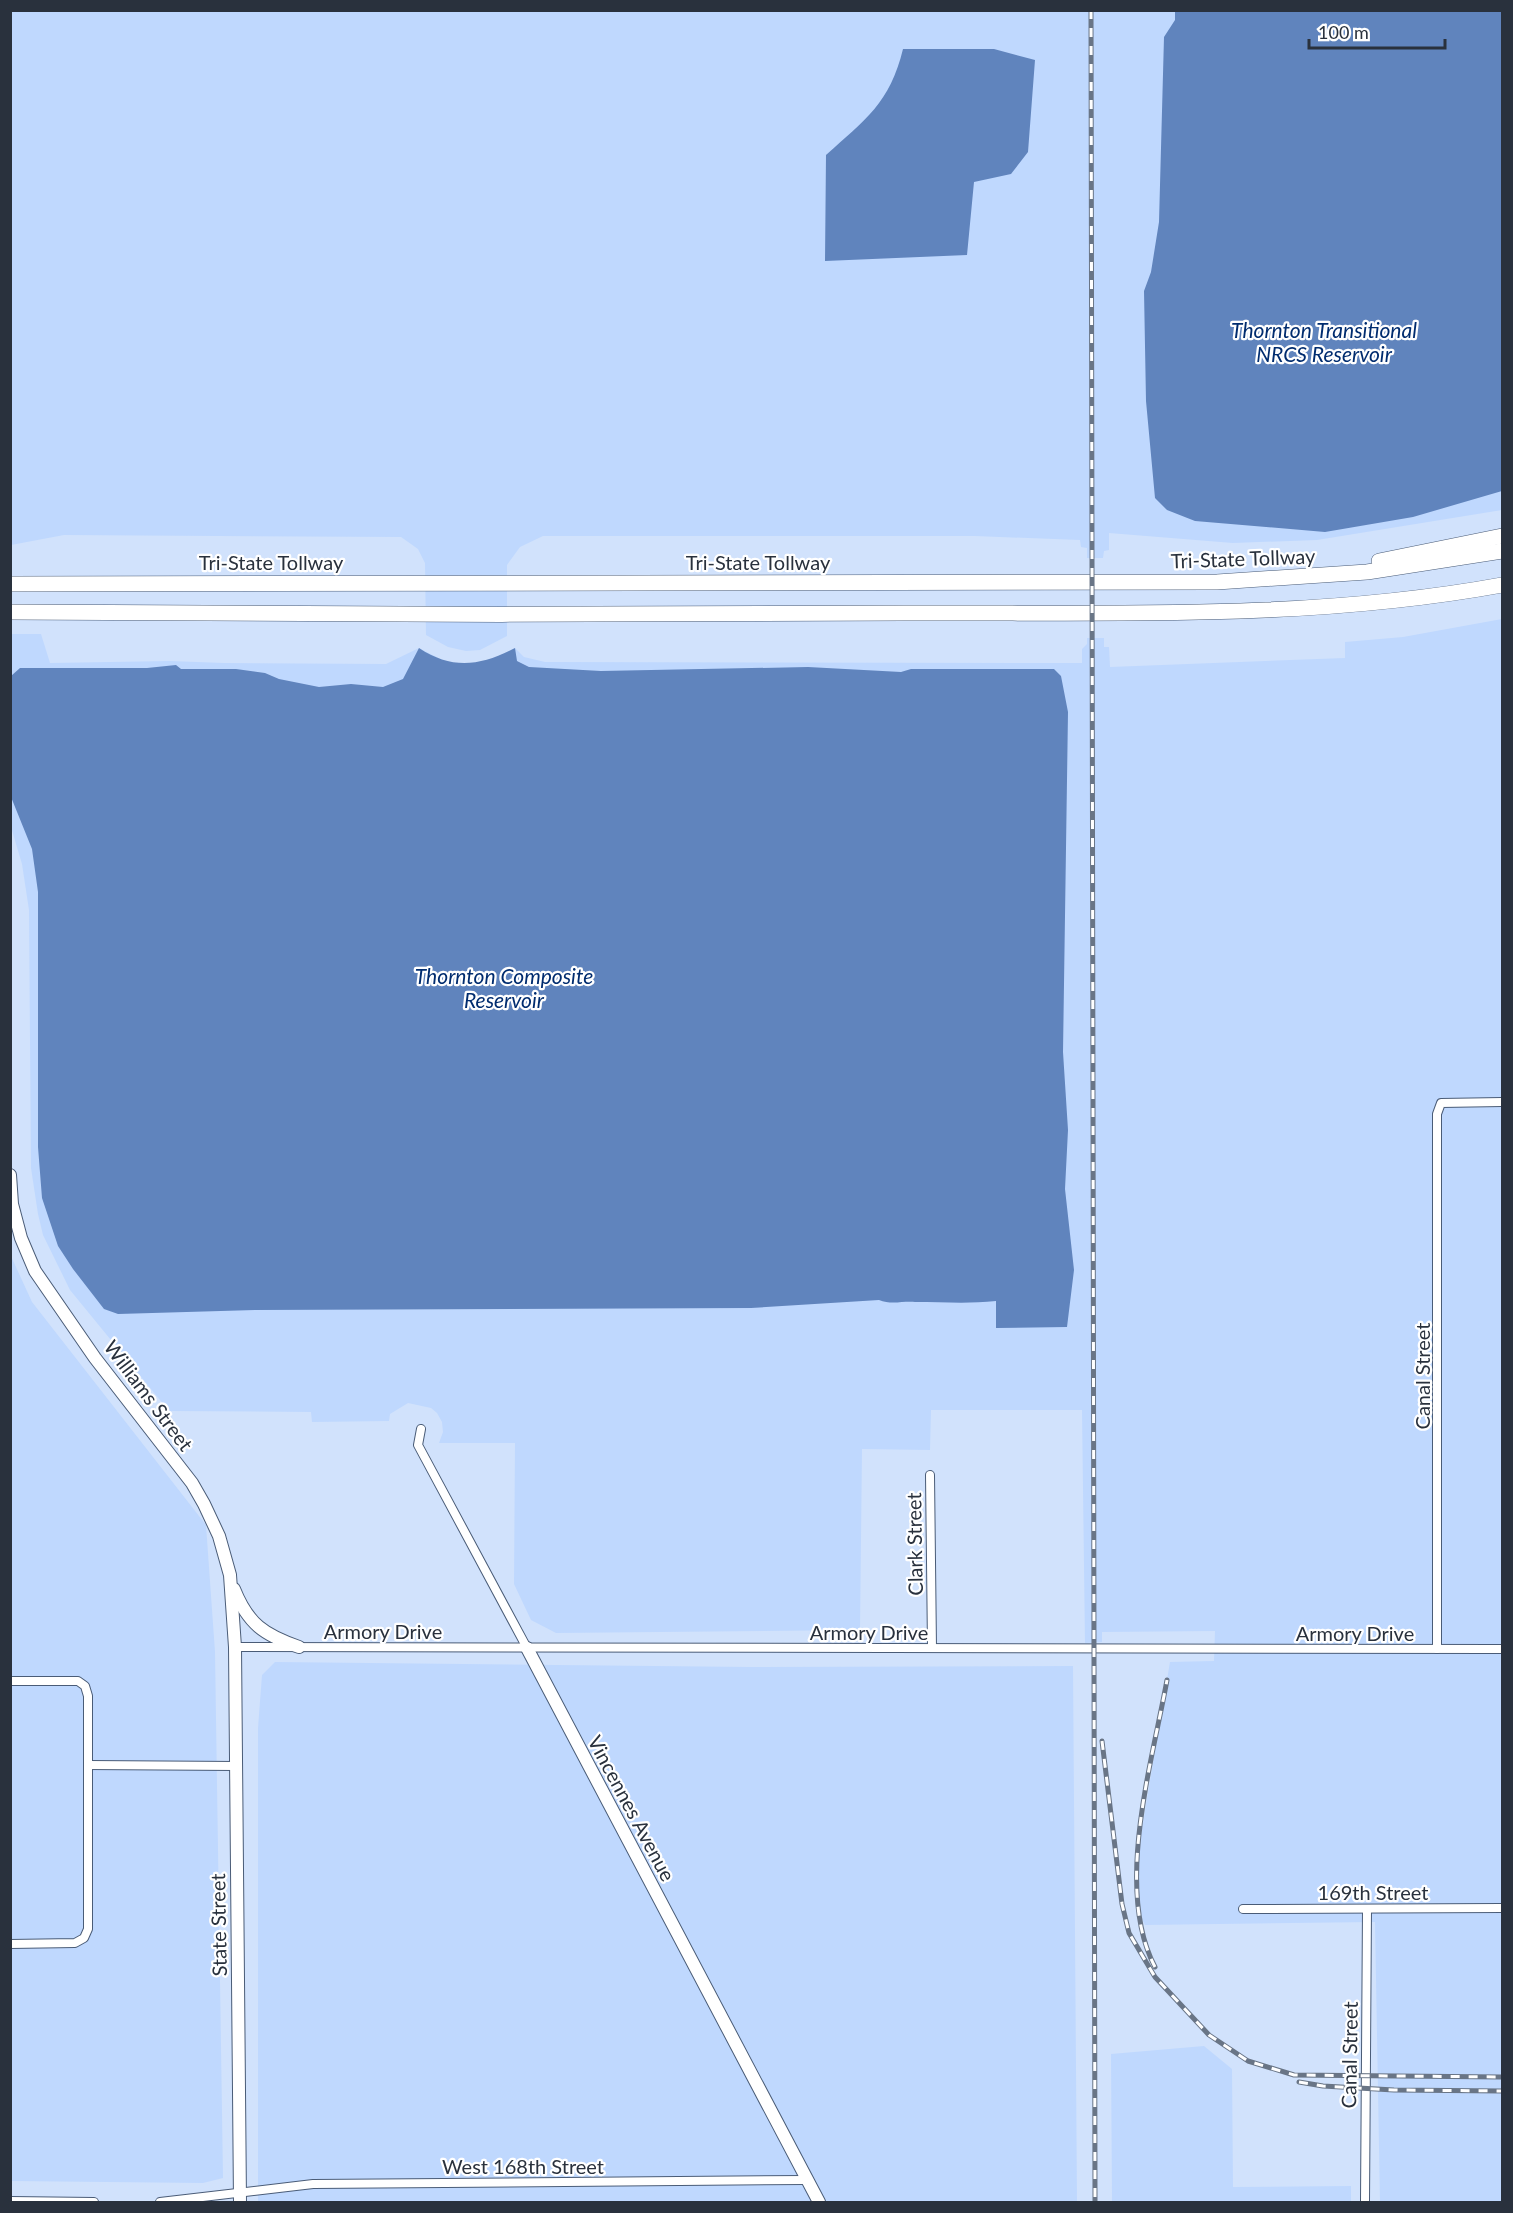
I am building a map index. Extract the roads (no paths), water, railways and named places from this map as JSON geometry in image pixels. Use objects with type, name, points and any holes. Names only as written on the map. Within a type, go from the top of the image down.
[{"type":"highway","points":[[1292,579],[1503,536]]},
{"type":"highway","name":"Tri-State Tollway","points":[[10,584],[543,582],[1058,584],[1292,579],[1437,563],[1503,551]]},
{"type":"highway","points":[[10,612],[543,616],[1209,611],[1385,602],[1503,585]]},
{"type":"street","name":"Canal Street","points":[[1437,1649],[1437,1114],[1441,1103],[1503,1102]]},
{"type":"street","name":"Williams Street","points":[[10,1175],[12,1204],[21,1238],[35,1271],[95,1358],[192,1483],[219,1536],[230,1575],[235,1647]]},
{"type":"street","name":"Vincennes Avenue","points":[[420,1429],[418,1445],[819,2202]]},
{"type":"street","name":"Clark Street","points":[[930,1475],[932,1648]]},
{"type":"street","points":[[230,1575],[239,1601],[262,1632],[299,1647]]},
{"type":"street","name":"Armory Drive","points":[[235,1647],[1503,1649]]},
{"type":"street","name":"State Street","points":[[235,1647],[240,2198]]},
{"type":"street","points":[[10,1681],[78,1680],[85,1686],[88,1696],[88,1929],[84,1938],[75,1943],[10,1944]]},
{"type":"street","points":[[88,1765],[236,1766]]},
{"type":"street","name":"169th Street","points":[[1243,1909],[1503,1908]]},
{"type":"street","name":"Canal Street","points":[[1365,2202],[1367,1909]]},
{"type":"street","name":"West 168th Street","points":[[160,2202],[240,2198],[313,2184],[807,2180]]},
{"type":"street","points":[[10,2201],[94,2202]]},
{"type":"water","name":"Thornton Transitional NRCS Reservoir","points":[[1175,11],[1502,11],[1502,491],[1413,517],[1325,532],[1195,521],[1167,510],[1155,498],[1146,401],[1144,291],[1151,272],[1159,222],[1164,37],[1175,20]]},
{"type":"water","points":[[903,49],[994,49],[1035,60],[1028,152],[1011,174],[974,182],[967,255],[825,261],[826,155],[864,120],[883,97],[898,68]]},
{"type":"water","name":"Thornton Composite Reservoir","points":[[419,648],[443,660],[467,663],[490,659],[515,648],[517,661],[529,667],[601,671],[808,667],[901,672],[911,669],[1054,669],[1061,676],[1068,712],[1063,1052],[1068,1130],[1065,1189],[1074,1270],[1067,1327],[996,1328],[996,1301],[892,1303],[879,1300],[751,1308],[255,1310],[118,1314],[104,1309],[58,1246],[42,1198],[38,1147],[38,892],[32,849],[11,797],[11,676],[20,668],[147,668],[176,665],[181,669],[236,669],[265,673],[279,679],[319,687],[351,684],[383,687],[403,679]]},
{"type":"railway","points":[[1091,10],[1095,2202]]},
{"type":"railway","points":[[1155,1967],[1143,1936],[1137,1901],[1137,1864],[1146,1787],[1167,1680]]},
{"type":"railway","points":[[1102,1741],[1122,1904],[1129,1933],[1155,1977],[1209,2035],[1248,2061],[1294,2075],[1502,2077]]},
{"type":"railway","points":[[1299,2082],[1323,2086],[1394,2090],[1502,2091]]}]
